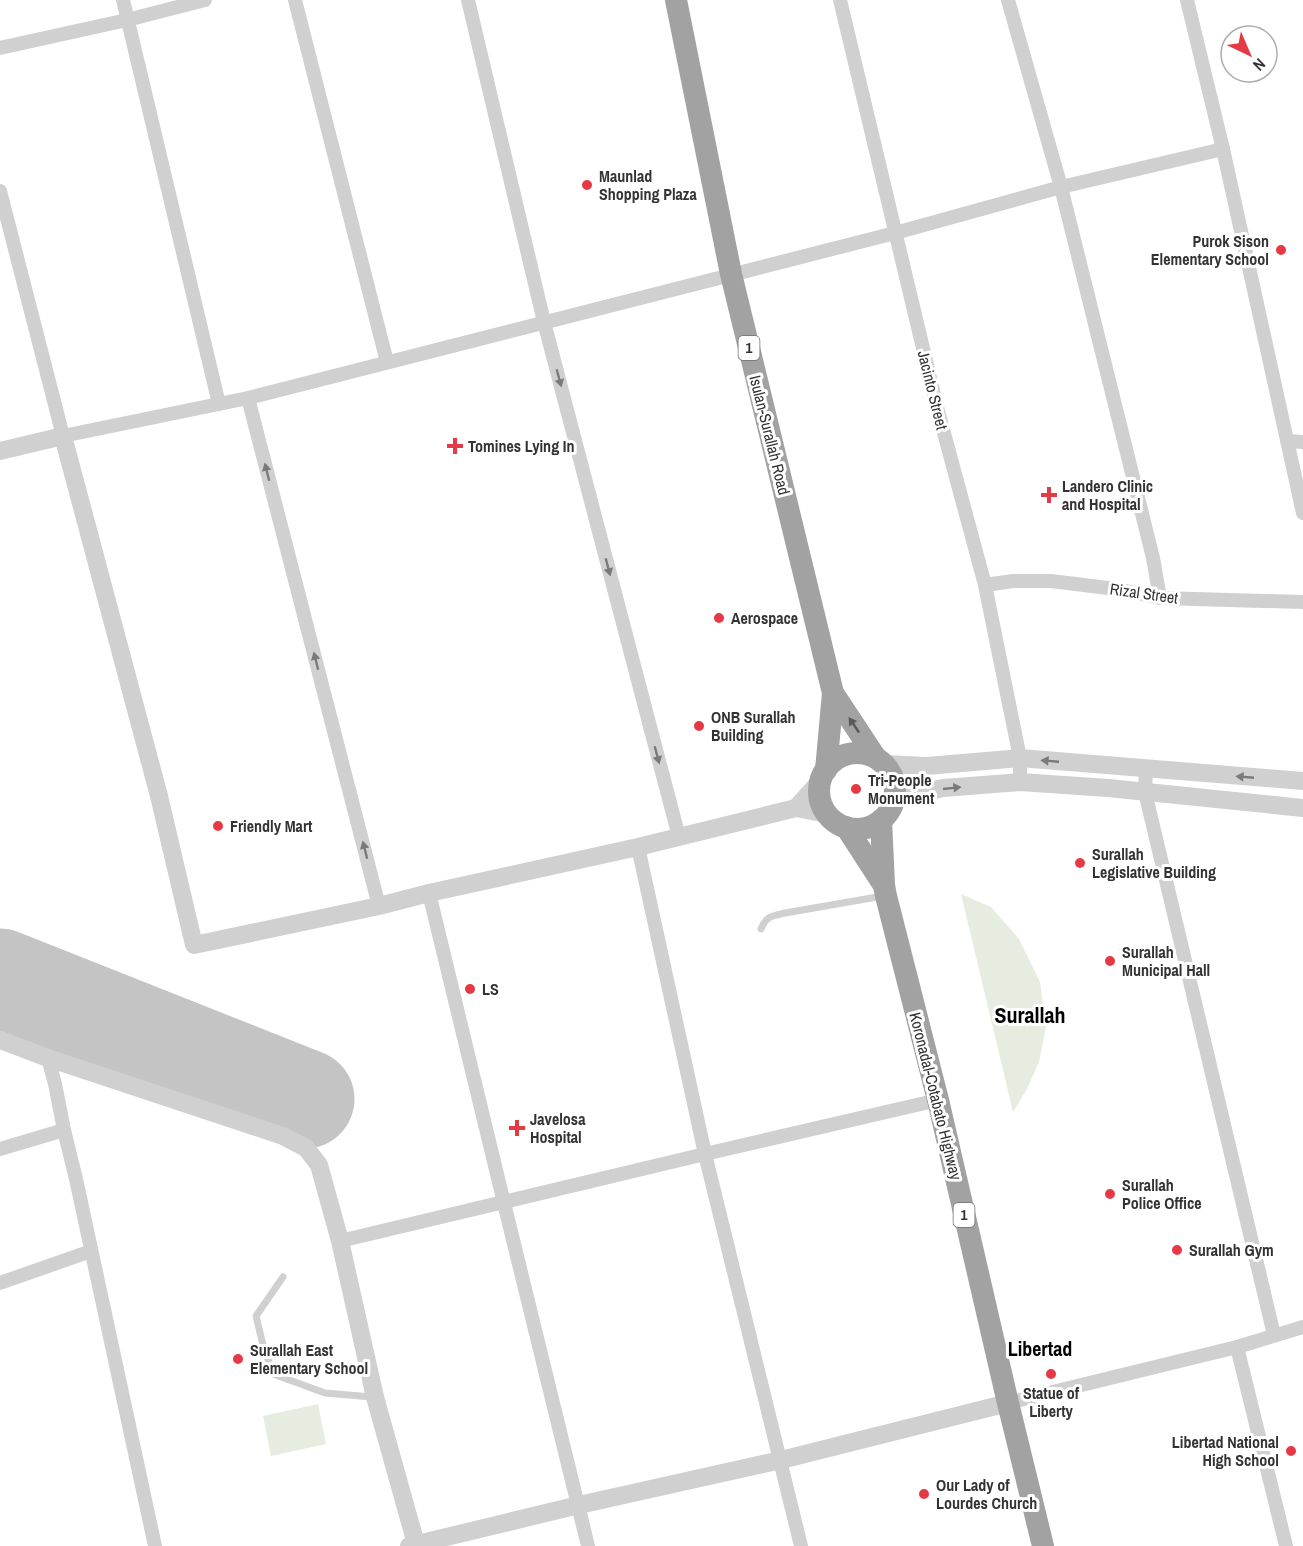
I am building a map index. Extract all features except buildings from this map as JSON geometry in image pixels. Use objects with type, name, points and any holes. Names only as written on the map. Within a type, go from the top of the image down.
[{"type":"highway","name":"Isulan-Surallah Road","points":[[676,0],[731,274],[833,693],[824,775]]},
{"type":"highway","name":"Isulan-Surallah Road","points":[[833,693],[880,761]]},
{"type":"highway","points":[[824,775],[834,761],[855,753],[866,754],[880,761]]},
{"type":"highway","name":"1","points":[[880,761],[891,774],[895,786],[894,799]]},
{"type":"highway","name":"1","points":[[824,775],[819,792],[827,814],[835,822],[846,827],[885,890]]},
{"type":"highway","points":[[846,827],[864,828],[881,820],[890,811],[894,799]]},
{"type":"highway","name":"Koronadal-Cotabato Highway","points":[[881,820],[885,890],[938,1100],[1043,1546]]},
{"type":"street","points":[[123,0],[219,404]]},
{"type":"street","points":[[0,48],[205,0]]},
{"type":"street","points":[[295,0],[387,362]]},
{"type":"street","points":[[468,0],[544,321],[679,837]]},
{"type":"street","name":"Jacinto Street","points":[[840,0],[937,407],[985,585],[1020,758],[1020,782]]},
{"type":"street","points":[[1008,0],[1061,187],[1153,558],[1160,598]]},
{"type":"street","points":[[1187,0],[1223,148],[1303,513]]},
{"type":"street","points":[[0,451],[248,398],[894,233],[1061,187],[1223,148]]},
{"type":"street","points":[[0,191],[159,796],[194,945],[379,906],[638,847],[796,808],[827,814]]},
{"type":"street","points":[[248,398],[379,906]]},
{"type":"street","points":[[1287,441],[1303,442]]},
{"type":"street","name":"Rizal Street","points":[[985,585],[1013,581],[1051,581],[1116,589],[1160,598],[1303,602]]},
{"type":"street","points":[[880,761],[927,766],[1020,758],[1303,782]]},
{"type":"street","points":[[1146,769],[1145,792],[1274,1335]]},
{"type":"street","points":[[796,808],[824,775]]},
{"type":"street","points":[[894,799],[943,788],[1020,782],[1303,808]]},
{"type":"street","points":[[638,847],[705,1154],[801,1546]]},
{"type":"street","points":[[429,893],[588,1546]]},
{"type":"street","points":[[0,1040],[283,1136],[306,1148],[318,1165],[340,1241],[375,1397],[412,1545],[781,1460],[1237,1347],[1303,1327]]},
{"type":"street","points":[[48,1058],[155,1546]]},
{"type":"street","points":[[55,1084],[71,1065]]},
{"type":"street","points":[[340,1241],[938,1100]]},
{"type":"street","points":[[0,1149],[64,1130]]},
{"type":"street","points":[[0,1283],[91,1251]]},
{"type":"street","points":[[1237,1347],[1286,1546]]},
{"type":"lane","points":[[761,929],[764,921],[771,917],[885,890]]},
{"type":"lane","points":[[283,1277],[256,1316],[273,1374],[325,1393],[375,1397]]},
{"type":"shaded area","points":[[961,894],[991,907],[1019,939],[1040,982],[1046,1027],[1039,1062],[1027,1089],[1013,1112]]},
{"type":"shaded area","points":[[318,1404],[326,1444],[271,1456],[263,1416]]},
{"type":"runway","points":[[0,978],[305,1099]]},
{"type":"place","name":"Maunlad Shopping Plaza","points":[[587,185]]},
{"type":"place","name":"Purok Sison Elementary School","points":[[1281,250]]},
{"type":"place","name":"Tomines Lying In","points":[[455,446]]},
{"type":"place","name":"Landero Clinic and Hospital","points":[[1049,495]]},
{"type":"place","name":"Aerospace","points":[[719,618]]},
{"type":"place","name":"ONB Surallah Building","points":[[699,726]]},
{"type":"place","name":"Tri-People Monument","points":[[856,789]]},
{"type":"place","name":"Friendly Mart","points":[[218,826]]},
{"type":"place","name":"Surallah Legislative Building","points":[[1080,863]]},
{"type":"place","name":"Surallah Municipal Hall","points":[[1110,961]]},
{"type":"place","name":"LS","points":[[470,989]]},
{"type":"place","name":"Javelosa Hospital","points":[[517,1128]]},
{"type":"place","name":"Surallah Police Office","points":[[1110,1194]]},
{"type":"place","name":"Surallah Gym","points":[[1177,1250]]},
{"type":"place","name":"Surallah East Elementary School","points":[[238,1359]]},
{"type":"place","name":"Statue of Liberty","points":[[1051,1374]]},
{"type":"place","name":"Libertad National High School","points":[[1291,1451]]},
{"type":"place","name":"Our Lady of Lourdes Church","points":[[924,1494]]},
{"type":"district","name":"Surallah","points":[[1030,1015]]},
{"type":"district","name":"Libertad","points":[[1040,1349]]}]
